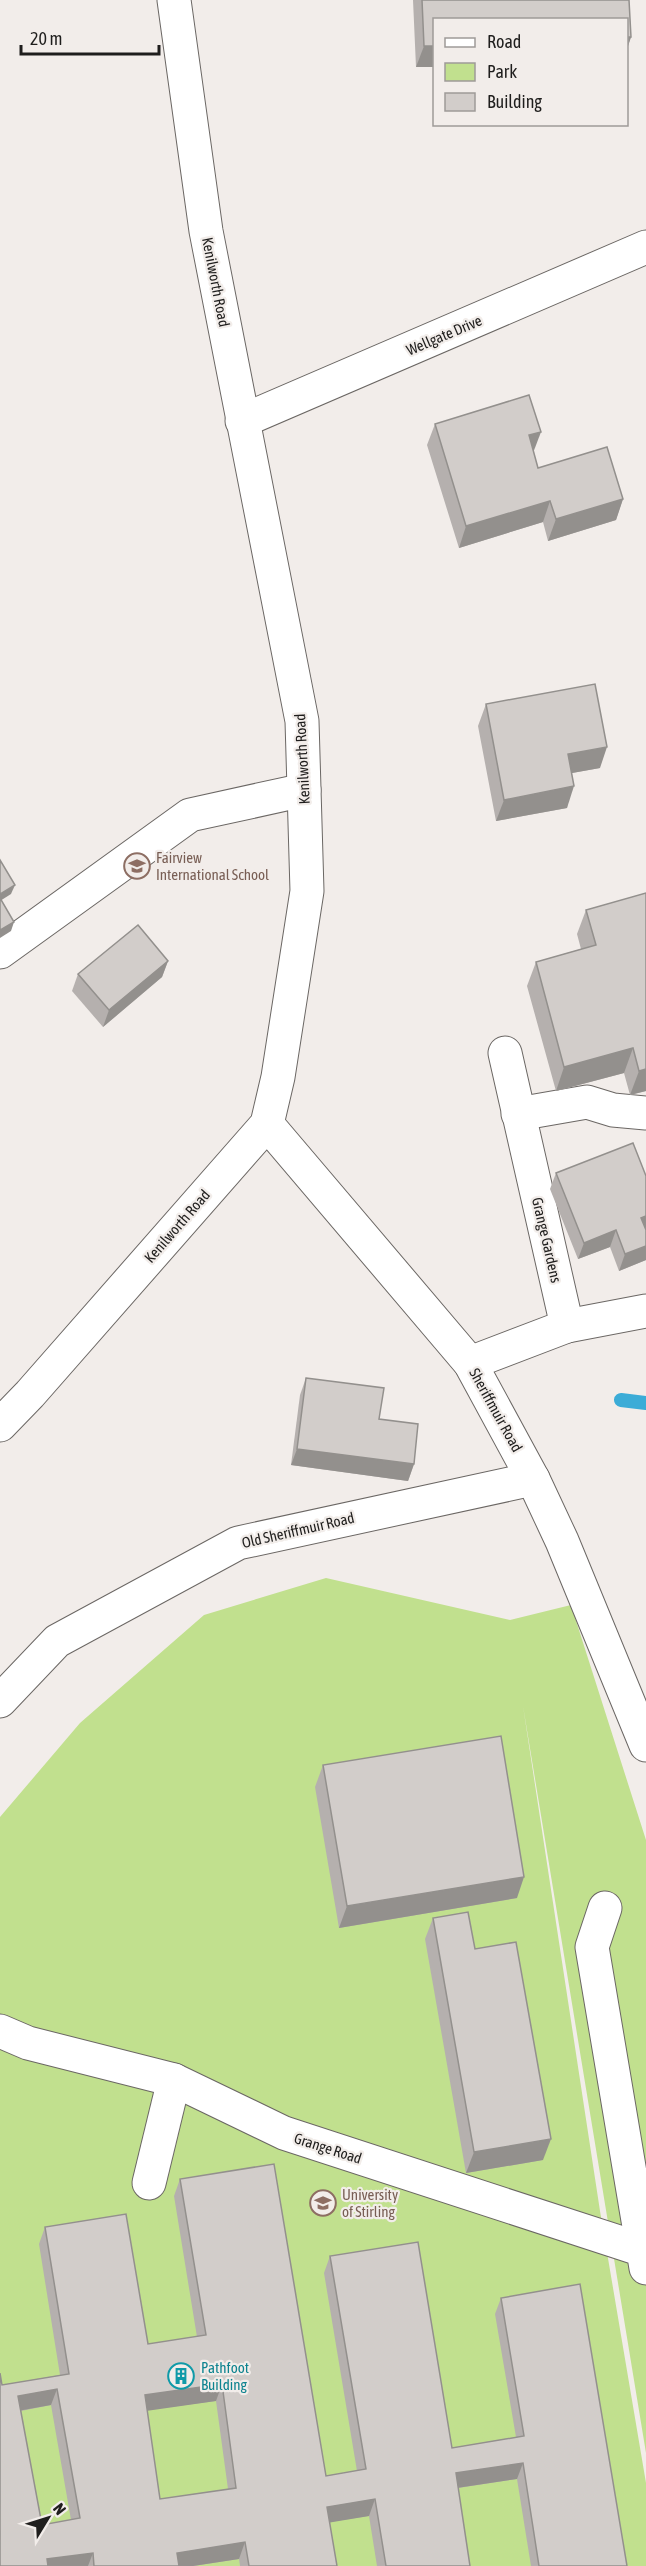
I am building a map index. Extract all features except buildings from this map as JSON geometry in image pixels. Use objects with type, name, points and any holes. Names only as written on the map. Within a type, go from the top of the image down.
[{"type":"street","name":"Kenilworth Road","points":[[0,1425],[30,1394],[267,1124],[278,1077],[307,891],[302,721],[206,231],[174,0]]},
{"type":"street","name":"Wellgate Drive","points":[[242,421],[646,248]]},
{"type":"street","points":[[0,952],[190,815],[304,790]]},
{"type":"street","name":"Grange Gardens","points":[[505,1053],[567,1326]]},
{"type":"street","points":[[518,1114],[587,1102],[613,1110],[646,1113]]},
{"type":"street","name":"Sheriffmuir Road","points":[[267,1124],[470,1363],[533,1479],[562,1540],[646,1745]]},
{"type":"street","points":[[470,1363],[567,1326],[646,1311]]},
{"type":"street","name":"Old Sheriffmuir Road","points":[[0,1701],[57,1641],[238,1543],[533,1479]]},
{"type":"street","points":[[605,1908],[592,1947],[645,2259]]},
{"type":"street","name":"Grange Road","points":[[0,2031],[28,2043],[174,2080],[284,2133],[645,2259]]},
{"type":"street","points":[[149,2183],[174,2080]]},
{"type":"green space","name":"University of Stirling","points":[[326,1578],[510,1620],[571,1605],[646,1840],[646,2453],[523,1706],[600,2211],[646,2483],[646,2566],[0,2566],[0,1817],[80,1723],[204,1615]]},
{"type":"waterway","points":[[621,1400],[646,1403]]},
{"type":"place","name":"Fairview International School","points":[[137,866]]},
{"type":"place","name":"University of Stirling","points":[[323,2203]]},
{"type":"place","name":"Pathfoot Building","points":[[181,2376]]}]
